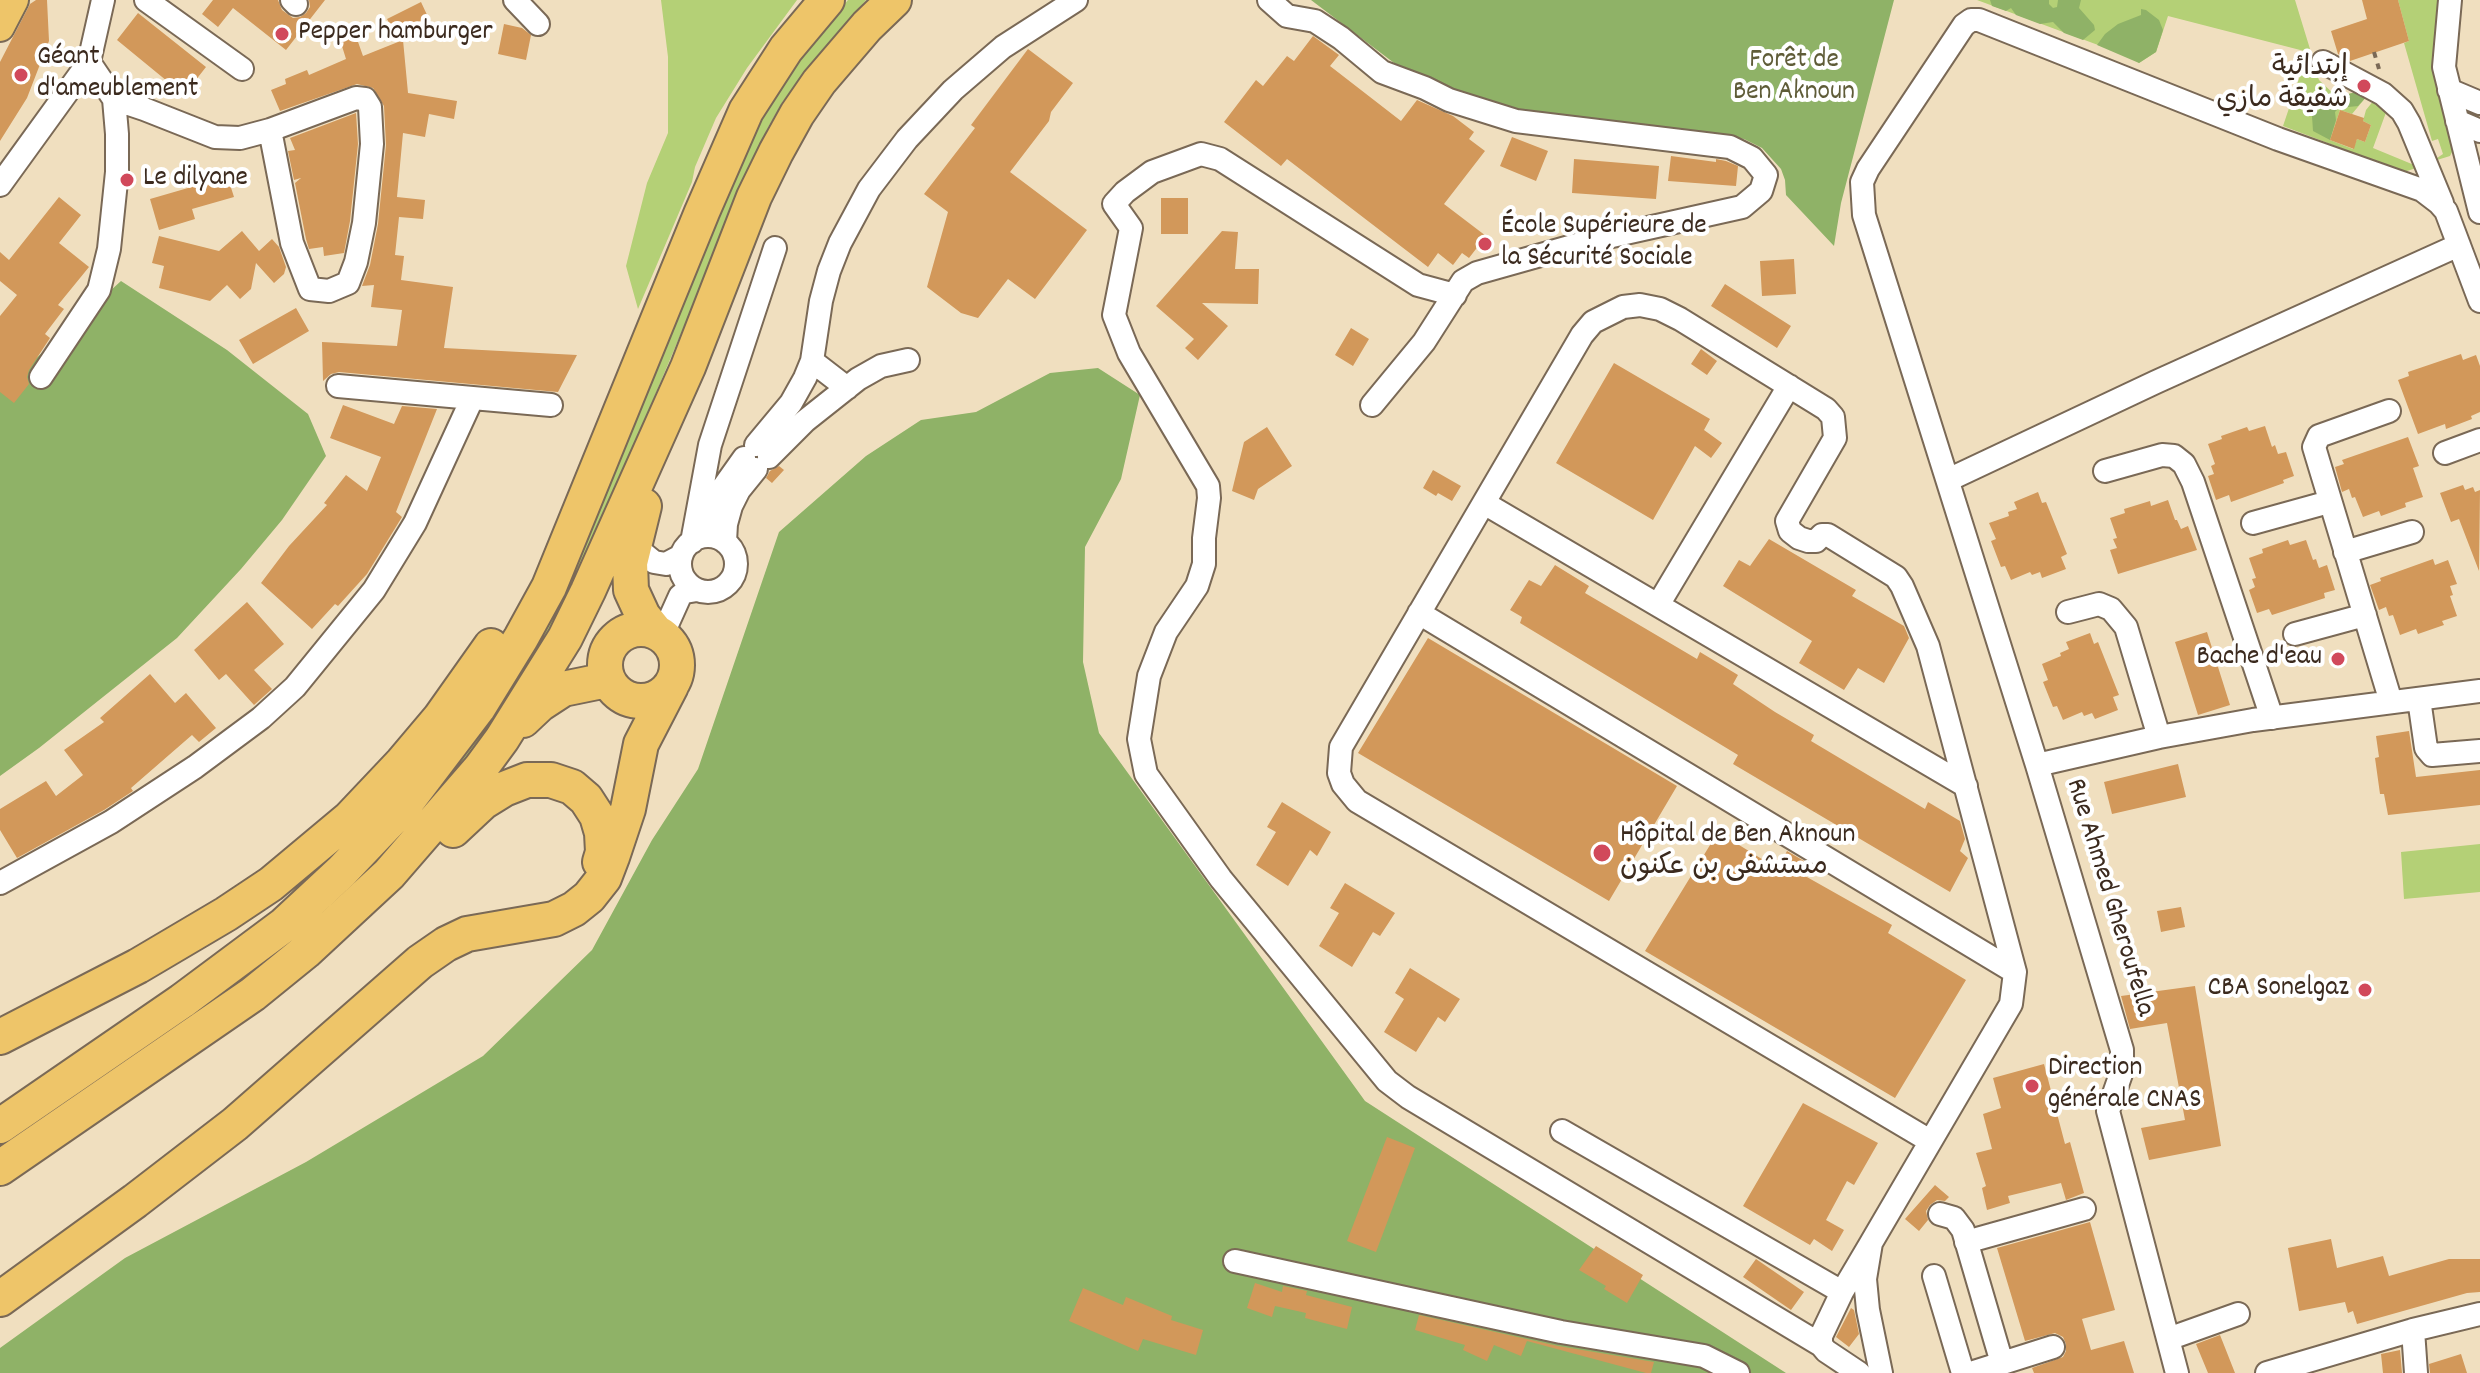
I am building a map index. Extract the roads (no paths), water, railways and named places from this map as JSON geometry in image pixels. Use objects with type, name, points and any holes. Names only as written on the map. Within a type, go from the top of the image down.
[{"type":"highway","points":[[0,1126],[182,1001],[292,918],[402,808],[478,708],[549,587],[720,167],[746,111],[786,49],[827,0]]},
{"type":"highway","points":[[0,1188],[167,1074],[202,1044],[253,994],[340,920],[417,844],[502,739],[565,638],[688,367],[754,197],[797,114],[841,54],[894,0]]},
{"type":"highway","points":[[0,1299],[235,1124],[420,962],[467,934],[554,919],[589,897],[604,878],[628,809],[641,744],[676,675],[674,650],[639,609],[631,590],[630,563],[688,367]]},
{"type":"highway","points":[[0,1037],[112,980],[226,914],[271,884],[350,818],[421,742],[477,669],[519,602],[607,444]]},
{"type":"highway","points":[[621,825],[618,807],[628,735],[627,718],[612,686],[605,658],[615,639],[635,629],[646,629],[662,636]]},
{"type":"highway","points":[[502,739],[540,704],[563,689],[612,686],[627,699],[639,701],[651,700],[671,686]]},
{"type":"highway","points":[[340,920],[410,869],[483,802],[527,780],[551,780],[572,787],[586,799],[597,816],[603,852],[591,885],[574,909]]},
{"type":"highway","points":[[0,1109],[153,1006],[229,966]]},
{"type":"highway","points":[[0,1168],[253,994]]},
{"type":"main road","points":[[0,27],[14,0]]},
{"type":"street","points":[[0,185],[89,62],[103,0]]},
{"type":"street","points":[[146,0],[242,69]]},
{"type":"street","points":[[515,0],[538,24]]},
{"type":"street","points":[[725,542],[731,506],[812,361],[829,271],[853,216],[878,177],[907,139],[961,83],[1030,28],[1076,0]]},
{"type":"street","points":[[1269,0],[1287,16],[1315,21],[1382,72],[1449,100],[1516,121],[1730,147],[1752,158],[1766,175],[1761,191],[1742,207],[1594,240],[1477,273],[1463,281],[1424,342],[1372,405]]},
{"type":"street","points":[[2450,0],[2444,67],[2480,212]]},
{"type":"street","name":"Rue Ahmed Gheroufella","points":[[2177,1373],[2108,1111],[2122,1071],[2122,1050],[2037,765],[1864,215],[1862,182],[1964,25],[1971,20],[1979,20],[2278,139],[2422,190],[2446,211]]},
{"type":"street","points":[[41,377],[99,290],[109,249],[117,172],[114,99],[89,62]]},
{"type":"street","points":[[2323,62],[2383,94],[2402,111],[2446,211],[2480,301]]},
{"type":"street","points":[[2449,90],[2480,103]]},
{"type":"street","points":[[114,99],[215,137],[240,138],[356,98],[365,99],[370,107],[372,144],[364,223],[348,283],[329,291],[310,289],[292,243],[270,130]]},
{"type":"street","points":[[2457,121],[2480,131]]},
{"type":"street","points":[[1455,295],[1418,285],[1220,159],[1201,154],[1152,172],[1114,204],[1131,228],[1114,315],[1129,353],[1208,486],[1209,498],[1204,564],[1197,586],[1166,632],[1149,676],[1139,739],[1146,774],[1221,879],[1387,1081],[1408,1097],[1821,1345],[1859,1373]]},
{"type":"street","points":[[1948,480],[2459,245]]},
{"type":"street","points":[[697,590],[686,582],[682,574],[691,545],[710,445],[775,248]]},
{"type":"street","points":[[1821,1345],[1821,1336],[1842,1292],[2011,1004],[2015,972],[1928,646],[1896,577],[1828,535],[1808,541],[1790,531],[1787,521],[1835,438],[1833,417],[1826,409],[1660,309],[1640,305],[1614,310],[1593,322],[1582,335],[1341,747],[1339,773],[1343,784],[1357,801],[1930,1141]]},
{"type":"street","points":[[691,545],[712,503],[756,457],[858,379],[881,366],[908,360]]},
{"type":"street","points":[[812,361],[847,388]]},
{"type":"street","points":[[338,386],[551,405]]},
{"type":"street","points":[[1658,605],[1789,386]]},
{"type":"street","points":[[0,883],[111,822],[189,759],[261,718],[295,687],[374,590],[415,523],[472,399]]},
{"type":"street","points":[[2389,411],[2319,436],[2314,447],[2391,702]]},
{"type":"street","points":[[2445,453],[2480,440]]},
{"type":"street","points":[[2105,471],[2162,455],[2174,456],[2184,464],[2193,482],[2272,718]]},
{"type":"street","points":[[2253,523],[2329,502]]},
{"type":"street","points":[[1484,503],[1966,786]]},
{"type":"street","points":[[2345,552],[2412,532]]},
{"type":"street","points":[[633,545],[654,562],[666,564],[691,545],[717,538],[732,549],[735,558],[733,577],[720,590],[697,590],[680,596],[662,636]]},
{"type":"street","points":[[2068,612],[2099,604],[2111,609],[2126,627],[2159,737]]},
{"type":"street","points":[[1419,613],[2015,972]]},
{"type":"street","points":[[2295,634],[2365,615]]},
{"type":"street","points":[[2037,765],[2159,737],[2272,718],[2480,691]]},
{"type":"street","points":[[2419,699],[2426,748],[2432,755],[2480,751]]},
{"type":"street","points":[[1562,1131],[1842,1292]]},
{"type":"street","points":[[1966,1242],[2084,1209]]},
{"type":"street","points":[[1940,1214],[1954,1218],[1960,1224],[2002,1363]]},
{"type":"street","points":[[1871,1243],[1865,1279],[1881,1373]]},
{"type":"street","points":[[1235,1261],[1561,1332],[1704,1356],[1738,1373]]},
{"type":"street","points":[[1934,1276],[1963,1373]]},
{"type":"street","points":[[2168,1339],[2238,1314]]},
{"type":"street","points":[[2267,1373],[2305,1368],[2413,1330],[2480,1314]]},
{"type":"street","points":[[2413,1330],[2416,1373]]},
{"type":"street","points":[[1971,1373],[2053,1347]]},
{"type":"place","name":"Pepper hamburger","points":[[282,34]]},
{"type":"place","name":"Géant d'ameublement","points":[[21,75]]},
{"type":"place","name":"إبتدائية شفيقة مازي","points":[[2364,86]]},
{"type":"place","name":"Le dilyane","points":[[127,180]]},
{"type":"place","name":"École Supérieure de la Sécurité Sociale","points":[[1485,244]]},
{"type":"place","name":"Bache d'eau","points":[[2338,659]]},
{"type":"place","name":"Hôpital de Ben Aknoun مستشفى بن عكنون","points":[[1602,853]]},
{"type":"place","name":"CBA Sonelgaz","points":[[2365,990]]},
{"type":"place","name":"Direction générale CNAS","points":[[2032,1086]]},
{"type":"park label","name":"Forêt de Ben Aknoun","points":[[1794,78]]}]
